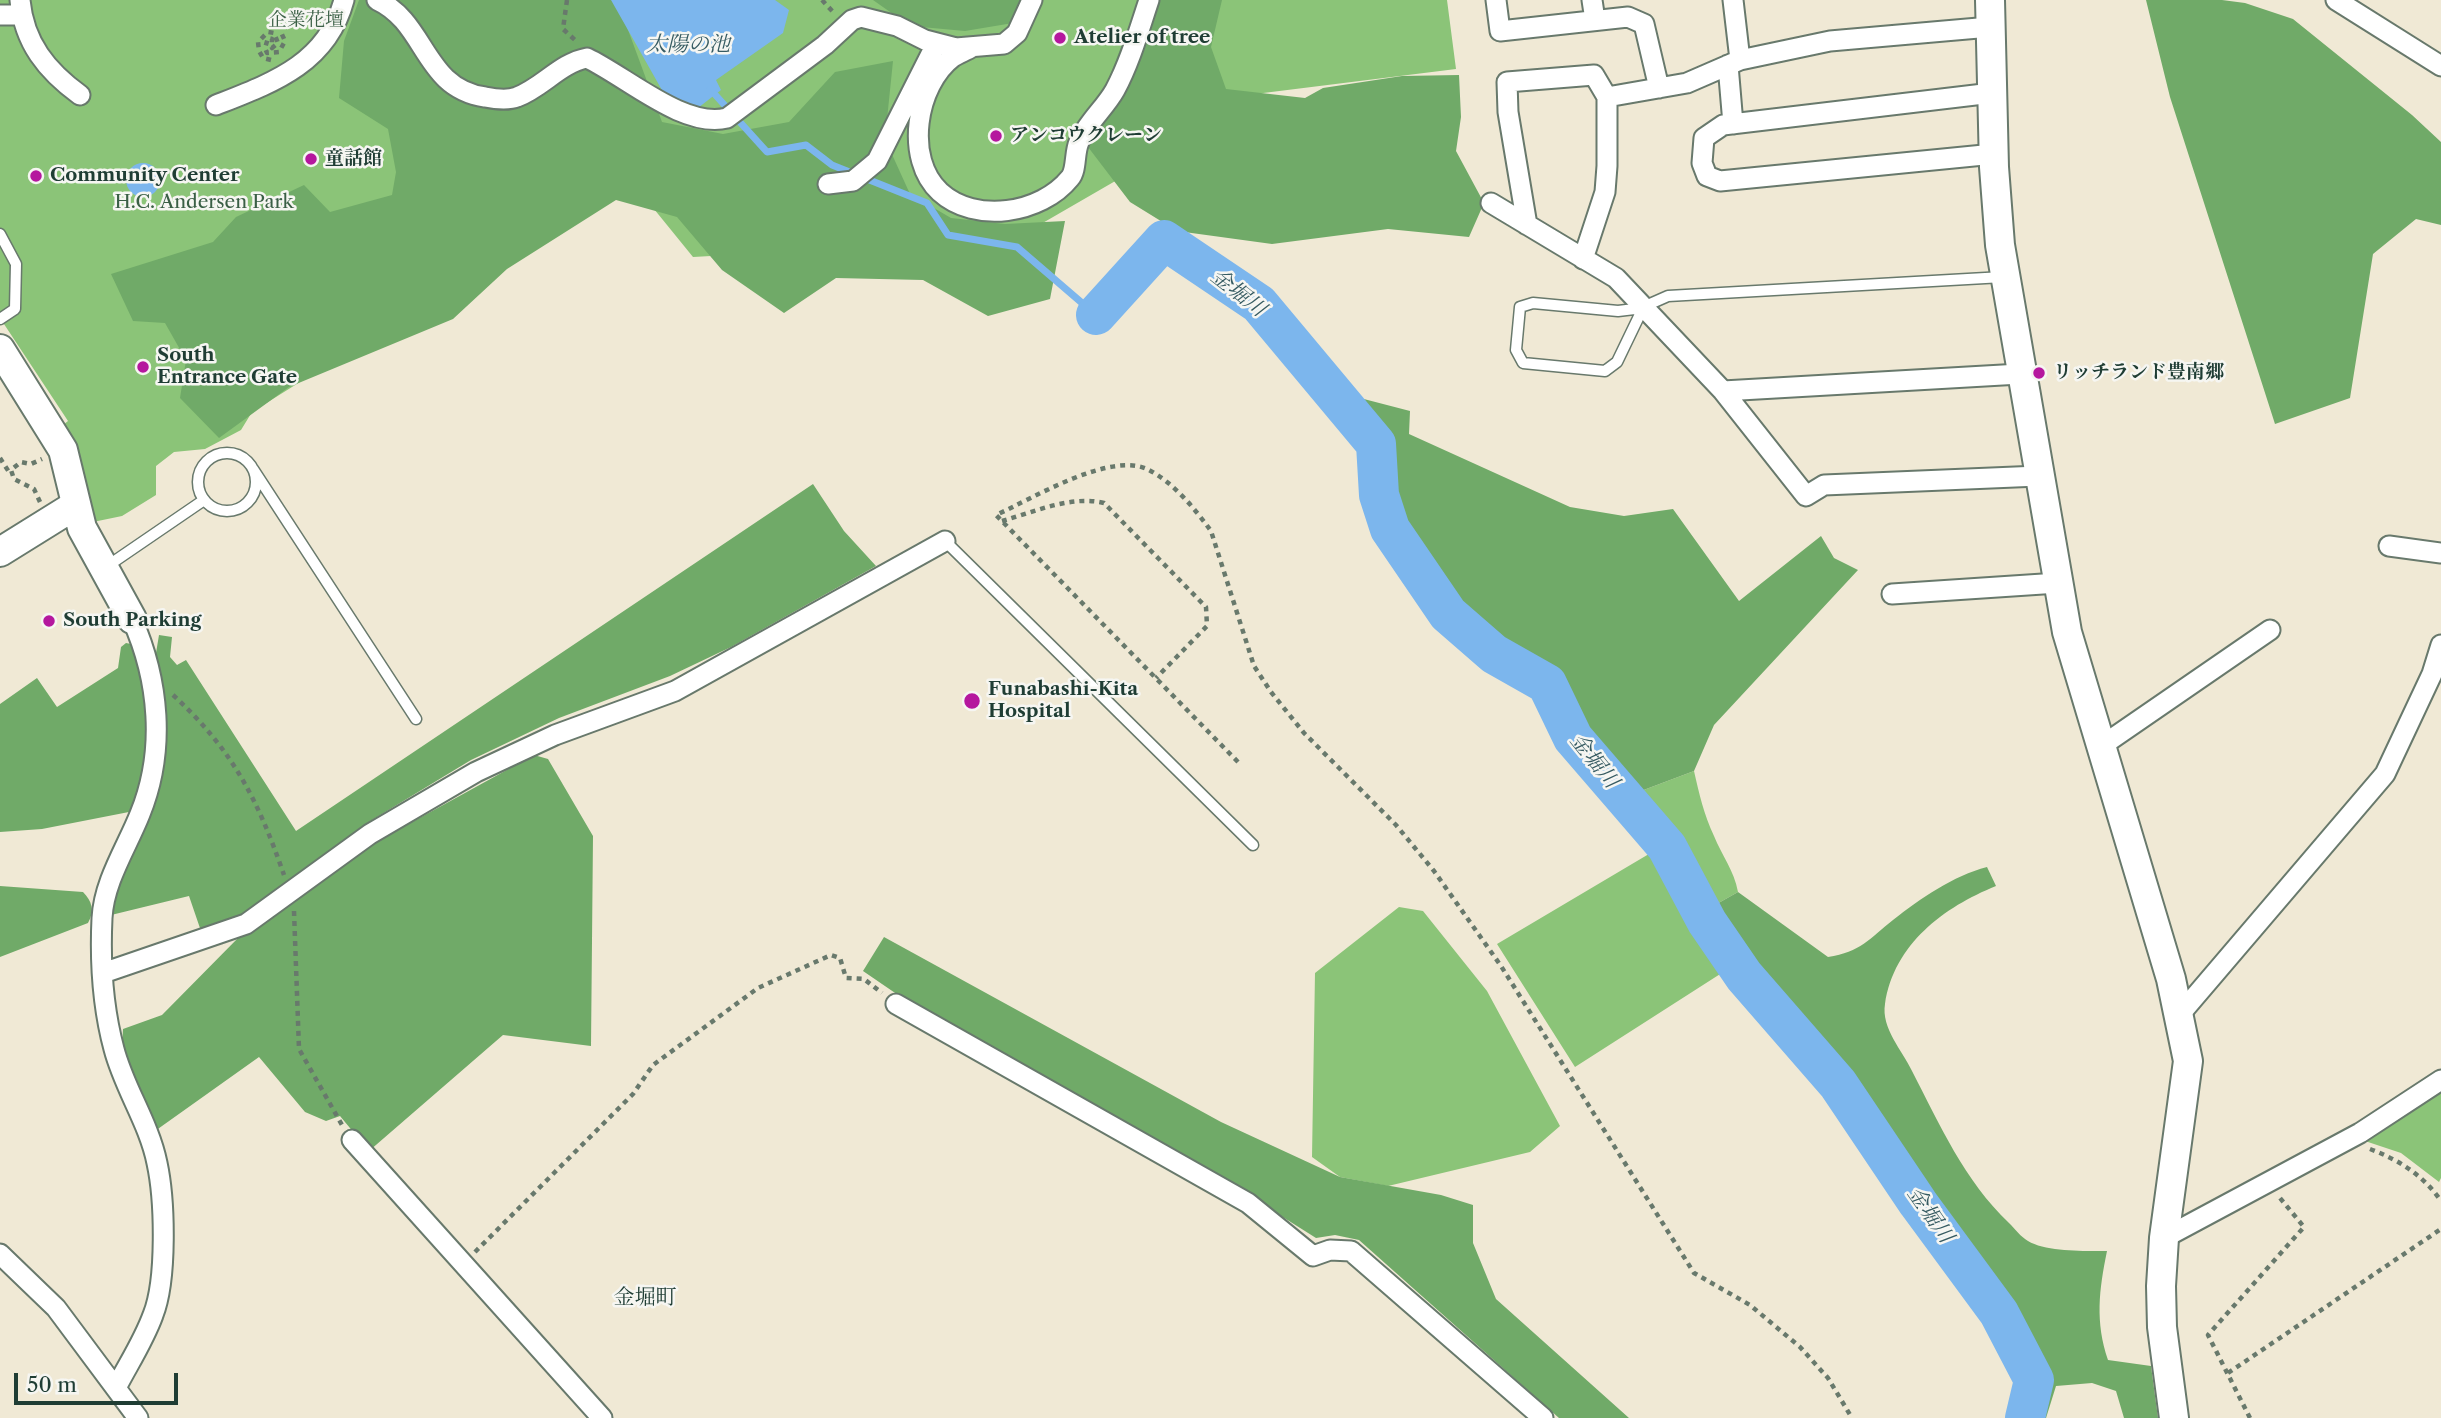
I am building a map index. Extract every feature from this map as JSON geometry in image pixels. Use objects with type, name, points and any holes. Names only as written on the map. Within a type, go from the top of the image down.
[{"type":"street","points":[[216,105],[268,85],[309,61],[325,43],[344,0]]},
{"type":"street","points":[[377,0],[407,21],[445,81],[481,97],[517,97],[572,63],[587,58],[615,71],[681,113],[693,118],[720,120],[727,118],[856,19],[897,26],[936,44],[956,48],[973,47],[1012,40],[1032,0]]},
{"type":"street","points":[[848,0],[856,19]]},
{"type":"street","points":[[973,47],[952,58],[928,91],[921,113],[921,161],[940,192],[958,203],[994,211],[1025,207],[1049,197],[1072,176],[1079,141],[1114,92],[1149,0]]},
{"type":"street","points":[[1496,0],[1500,31],[1628,17],[1644,24],[1659,88]]},
{"type":"street","points":[[1592,0],[1595,20]]},
{"type":"street","points":[[1733,0],[1733,124]]},
{"type":"street","points":[[2336,0],[2441,66]]},
{"type":"street","points":[[0,15],[21,7],[37,54],[53,75],[80,95]]},
{"type":"street","points":[[1607,97],[1687,83],[1734,63],[1830,41],[1990,13],[1994,154],[2004,277],[2067,632],[2181,1013],[2188,1061],[2164,1238],[2162,1327],[2174,1418]]},
{"type":"street","points":[[828,184],[853,181],[877,161],[936,44]]},
{"type":"street","points":[[1527,225],[1508,112],[1507,82],[1594,75],[1607,97],[1605,192],[1583,259]]},
{"type":"street","points":[[1992,93],[1733,124],[1710,131],[1702,143],[1702,163],[1712,180],[1994,154]]},
{"type":"street","points":[[1491,203],[1616,278],[1723,391],[1806,496],[1824,485],[2039,476]]},
{"type":"street","points":[[0,349],[63,450],[74,506],[82,528],[132,619],[147,655],[155,696],[155,761],[141,812],[110,881],[102,915],[103,973],[114,1050],[157,1163],[163,1257],[154,1314],[117,1386]]},
{"type":"street","points":[[1723,391],[2020,374]]},
{"type":"street","points":[[0,552],[74,506]]},
{"type":"street","points":[[103,973],[246,924],[289,890],[370,834],[476,772],[555,735],[675,691],[945,541]]},
{"type":"street","points":[[2389,546],[2441,553]]},
{"type":"street","points":[[1892,594],[2058,583]]},
{"type":"street","points":[[2101,747],[2270,630]]},
{"type":"street","points":[[2181,1013],[2385,774],[2432,674],[2441,645]]},
{"type":"street","points":[[896,1004],[1248,1203],[1313,1256],[1330,1250],[1351,1251],[1542,1418]]},
{"type":"street","points":[[2164,1238],[2340,1144],[2441,1080]]},
{"type":"street","points":[[352,1140],[601,1418]]},
{"type":"street","points":[[0,1254],[57,1308],[138,1418]]},
{"type":"lane","points":[[0,234],[16,264],[15,309],[0,319]]},
{"type":"lane","points":[[1643,307],[1617,362],[1605,371],[1523,363],[1516,350],[1520,307],[1525,304],[1618,311],[1643,307],[1668,296],[2004,277]]},
{"type":"lane","points":[[253,469],[256,488],[247,504],[238,509],[219,510],[204,499],[199,491],[200,472],[212,457],[230,453],[248,461],[416,719]]},
{"type":"lane","points":[[105,568],[204,499]]},
{"type":"lane","points":[[945,541],[1253,845]]},
{"type":"path","points":[[567,0],[563,29],[584,47],[587,58]]},
{"type":"path","points":[[280,30],[284,35],[284,47],[273,54],[267,53],[265,42],[272,39],[270,45],[275,47],[278,37],[268,32],[262,36],[259,51],[264,58],[273,60],[282,57],[292,43]]},
{"type":"path","points":[[11,475],[14,465],[31,464],[48,457]]},
{"type":"path","points":[[0,458],[11,475],[34,489],[41,502]]},
{"type":"path","points":[[1238,762],[996,515],[1087,472],[1111,467],[1147,468],[1198,513],[1211,530],[1254,666],[1271,692],[1304,733],[1396,825],[1442,881],[1501,966],[1695,1273],[1750,1305],[1800,1347],[1828,1378],[1853,1418]]},
{"type":"path","points":[[1002,521],[1073,501],[1104,503],[1197,597],[1206,607],[1207,625],[1156,678]]},
{"type":"path","points":[[151,676],[202,721],[257,802],[289,890],[295,916],[299,1049],[352,1140]]},
{"type":"path","points":[[463,1265],[633,1094],[653,1065],[758,988],[831,955],[840,958],[846,978],[864,979],[896,1004]]},
{"type":"path","points":[[2340,1144],[2370,1149],[2398,1159],[2432,1189],[2441,1201]]},
{"type":"path","points":[[2250,1418],[2208,1335],[2304,1227],[2269,1183]]},
{"type":"path","points":[[2228,1373],[2441,1229]]},
{"type":"green space","name":"H.C. Andersen Park","points":[[0,0],[1447,0],[1456,69],[1191,102],[1143,165],[1015,239],[693,257],[628,177],[252,412],[241,430],[205,449],[174,452],[156,466],[156,495],[122,516],[93,522],[76,447],[63,425],[68,421],[0,318]]},
{"type":"green space","points":[[359,0],[617,0],[662,122],[723,134],[789,122],[835,72],[893,61],[885,139],[910,194],[951,218],[1005,224],[1065,221],[1050,299],[988,316],[923,280],[836,278],[784,313],[722,270],[677,217],[616,200],[507,269],[453,319],[289,387],[219,438],[180,398],[186,360],[165,323],[133,321],[111,274],[213,242],[236,217],[304,185],[330,212],[392,195],[396,172],[388,129],[339,98],[344,41]]},
{"type":"green space","points":[[873,0],[1026,0],[1013,23],[965,31],[910,26]]},
{"type":"green space","points":[[1139,0],[1222,0],[1211,47],[1226,89],[1305,98],[1323,88],[1402,76],[1459,75],[1461,117],[1456,151],[1484,203],[1469,237],[1388,229],[1272,244],[1177,231],[1130,202],[1088,147],[1101,99]]},
{"type":"green space","points":[[2146,0],[2222,0],[2245,3],[2293,19],[2412,115],[2441,142],[2441,225],[2416,219],[2373,254],[2350,398],[2275,424],[2170,97]]},
{"type":"green space","points":[[1360,398],[1410,411],[1409,434],[1570,507],[1624,516],[1673,509],[1739,601],[1821,536],[1834,558],[1858,570],[1714,725],[1694,771],[1633,794],[1593,752],[1548,673],[1496,648],[1454,608],[1395,525],[1381,434],[1353,404]]},
{"type":"green space","points":[[813,484],[844,531],[876,566],[731,647],[670,676],[559,718],[471,760],[367,823],[244,917],[202,934],[189,896],[107,916],[161,697],[156,653],[159,635],[172,637],[170,657],[177,665],[186,660],[296,831]]},
{"type":"green space","points":[[126,643],[131,644],[143,669],[151,713],[149,764],[134,811],[42,829],[0,832],[0,704],[37,678],[57,707],[118,668],[121,647]]},
{"type":"green space","points":[[534,755],[548,759],[593,836],[591,1046],[503,1035],[369,1151],[340,1116],[326,1121],[305,1112],[259,1057],[155,1131],[122,1048],[123,1029],[162,1015],[239,937],[252,931],[374,843]]},
{"type":"green space","points":[[1694,771],[1707,820],[1731,870],[1738,892],[1715,905],[1715,920],[1709,917],[1669,843],[1633,794]]},
{"type":"green space","points":[[1659,848],[1728,969],[1575,1067],[1497,944]]},
{"type":"green space","points":[[1987,867],[1996,886],[1940,917],[1910,946],[1890,983],[1885,1004],[1886,1022],[1966,1170],[2018,1233],[2028,1241],[2045,1247],[2107,1251],[2102,1279],[2100,1319],[2108,1360],[2151,1366],[2158,1418],[2124,1418],[2116,1391],[2092,1383],[2056,1386],[2046,1418],[2030,1418],[2040,1376],[2003,1308],[1922,1199],[1843,1077],[1745,968],[1715,920],[1715,905],[1738,892],[1828,957],[1839,955],[1871,939],[1938,889]]},
{"type":"green space","points":[[0,886],[83,892],[92,906],[90,919],[88,923],[0,957]]},
{"type":"green space","points":[[1399,907],[1423,911],[1487,991],[1560,1126],[1530,1152],[1388,1186],[1340,1177],[1312,1157],[1315,973]]},
{"type":"green space","points":[[884,937],[1221,1122],[1340,1177],[1441,1195],[1473,1205],[1473,1243],[1496,1299],[1629,1418],[1559,1418],[1359,1240],[1335,1235],[1316,1238],[1251,1197],[901,997],[863,971]]},
{"type":"green space","points":[[2441,1088],[2439,1182],[2401,1153],[2365,1141]]},
{"type":"water","name":"太陽の池","points":[[611,0],[775,0],[789,10],[783,33],[716,80],[721,90],[680,122]]},
{"type":"water","points":[[143,163],[155,168],[160,180],[155,192],[143,197],[131,192],[126,180],[131,168]]},
{"type":"waterway","points":[[710,89],[767,152],[806,145],[832,165],[927,203],[948,235],[1017,247],[1096,315]]},
{"type":"waterway","name":"金堀川","points":[[1096,315],[1164,240],[1259,304],[1376,444],[1379,495],[1390,529],[1448,614],[1494,654],[1547,684],[1573,738],[1667,847],[1707,922],[1744,976],[1838,1084],[1918,1203],[1999,1313],[2034,1380],[2025,1418]]},
{"type":"place","name":"Atelier of tree","points":[[1060,38]]},
{"type":"place","name":"アンコウクレーン","points":[[996,136]]},
{"type":"place","name":"童話館","points":[[311,159]]},
{"type":"place","name":"Community Center","points":[[36,176]]},
{"type":"place","name":"South Entrance Gate","points":[[143,367]]},
{"type":"place","name":"リッチランド豊南郷","points":[[2039,373]]},
{"type":"place","name":"South Parking","points":[[49,621]]},
{"type":"place","name":"Funabashi-Kita Hospital","points":[[972,701]]},
{"type":"district","name":"金堀町","points":[[645,1298]]},
{"type":"park label","name":"企業花壇","points":[[306,21]]}]
